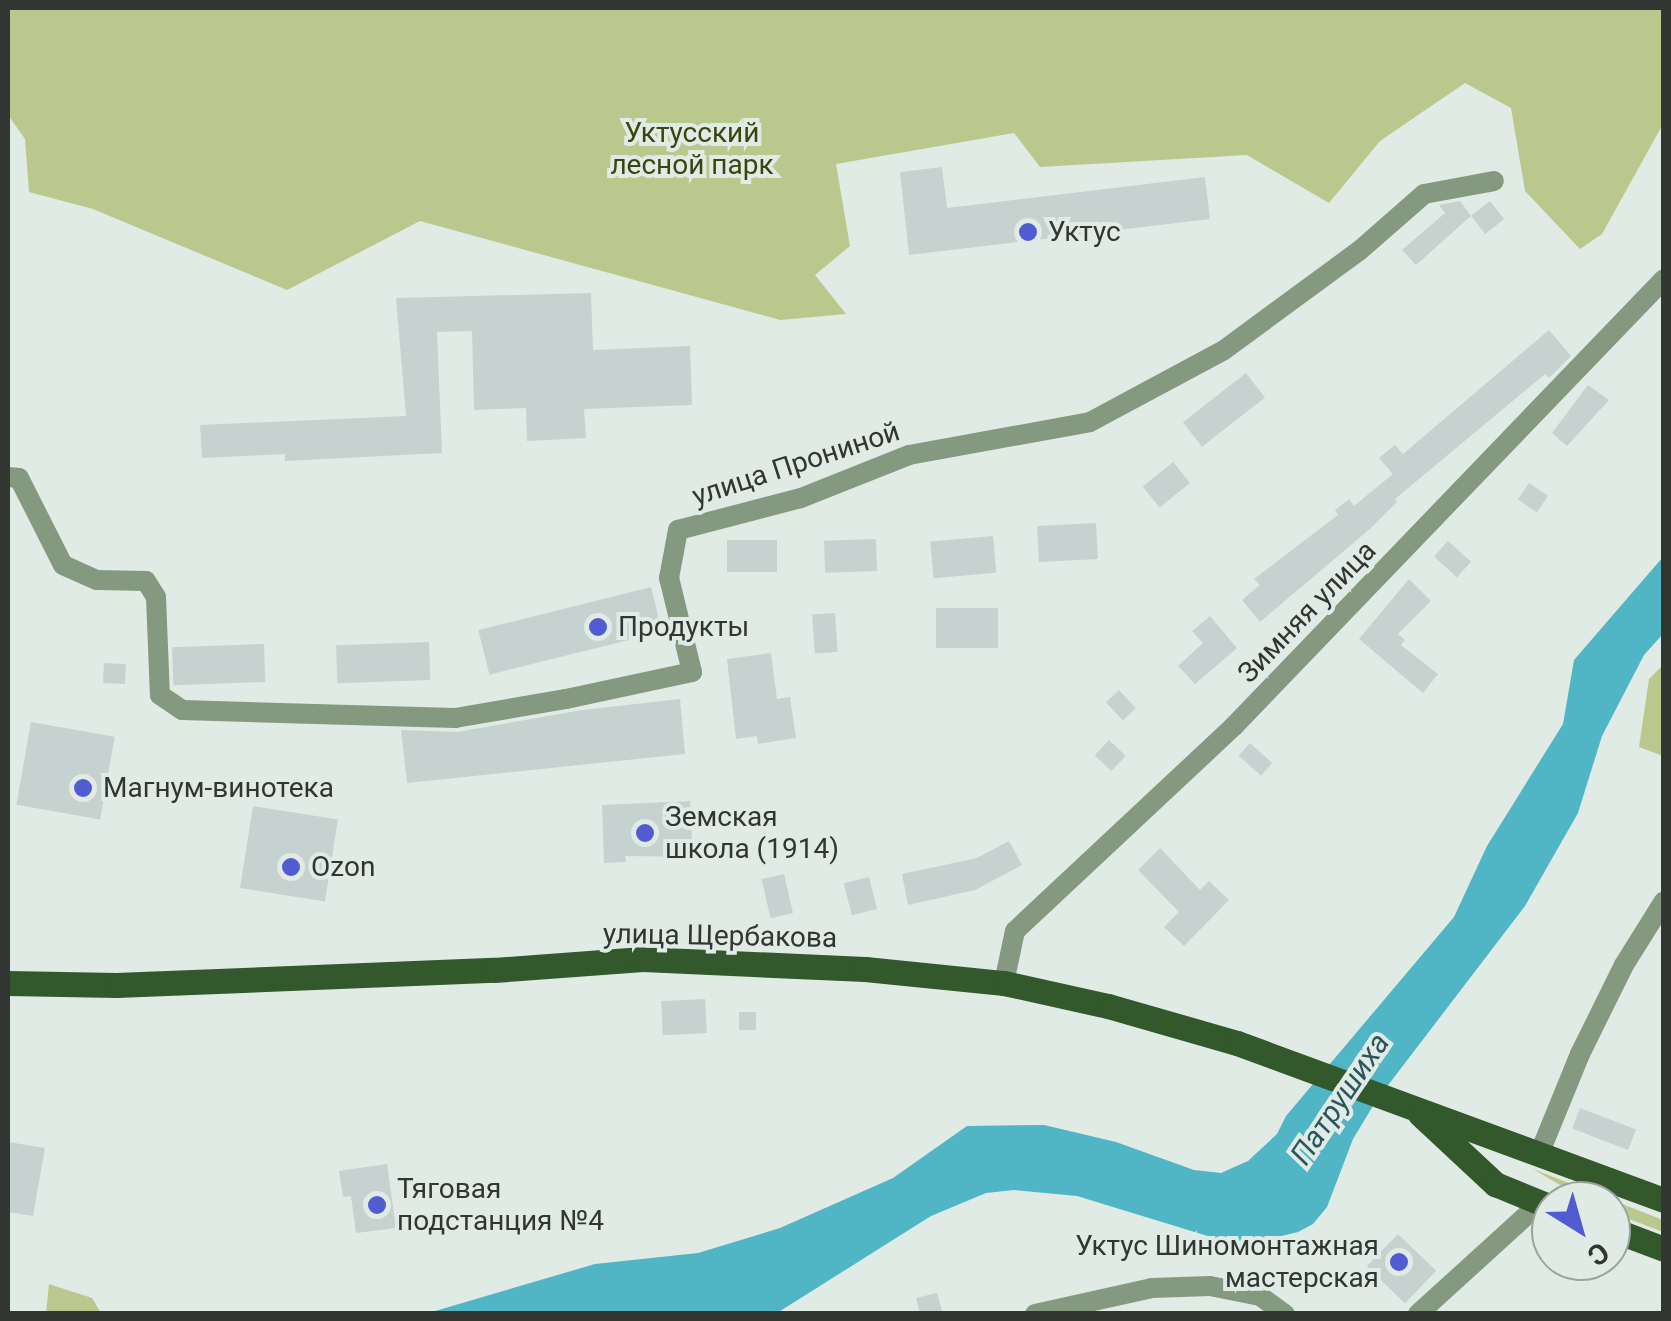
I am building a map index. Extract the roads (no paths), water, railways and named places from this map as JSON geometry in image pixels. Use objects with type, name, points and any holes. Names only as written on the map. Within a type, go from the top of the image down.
[{"type":"main road","name":"улица Щербакова","points":[[8,982],[116,985],[494,970],[643,959],[864,969],[1004,983],[1108,1006],[1237,1043],[1664,1200]]},
{"type":"main road","name":"улица Щербакова","points":[[1402,1102],[1494,1184],[1531,1199]]},
{"type":"main road","points":[[1631,1237],[1664,1249]]},
{"type":"street","name":"улица Прониной","points":[[8,477],[19,478],[62,565],[97,580],[146,581],[156,597],[160,695],[182,710],[455,718],[566,699],[692,672],[669,578],[678,530],[801,498],[909,454],[1090,422],[1224,350],[1359,251],[1424,194],[1494,181]]},
{"type":"street","name":"Зимняя улица","points":[[1004,983],[1015,931],[1234,726],[1664,279]]},
{"type":"street","points":[[1540,1152],[1580,1054],[1664,901]]},
{"type":"street","points":[[1418,1314],[1531,1216]]},
{"type":"street","points":[[1035,1314],[1152,1288],[1210,1286],[1260,1296],[1285,1314]]},
{"type":"water","name":"Патрушиха","points":[[1663,557],[1663,634],[1644,655],[1602,736],[1578,813],[1525,906],[1376,1101],[1353,1139],[1327,1207],[1313,1224],[1298,1232],[1260,1241],[1224,1241],[1077,1196],[1014,1190],[986,1193],[931,1216],[777,1313],[425,1314],[595,1264],[698,1253],[780,1228],[893,1178],[967,1126],[1044,1125],[1116,1142],[1194,1170],[1221,1173],[1248,1161],[1277,1134],[1286,1116],[1454,917],[1487,846],[1563,724],[1574,660]]},
{"type":"place","name":"Уктус","points":[[1028,232]]},
{"type":"place","name":"Продукты","points":[[598,627]]},
{"type":"place","name":"Магнум-винотека","points":[[83,788]]},
{"type":"place","name":"Земская школа (1914)","points":[[645,833]]},
{"type":"place","name":"Ozon","points":[[291,867]]},
{"type":"place","name":"Тяговая подстанция №4","points":[[377,1205]]},
{"type":"place","name":"Уктус Шиномонтажная мастерская","points":[[1399,1262]]},
{"type":"park label","name":"Уктусский лесной парк","points":[[692,149]]}]
